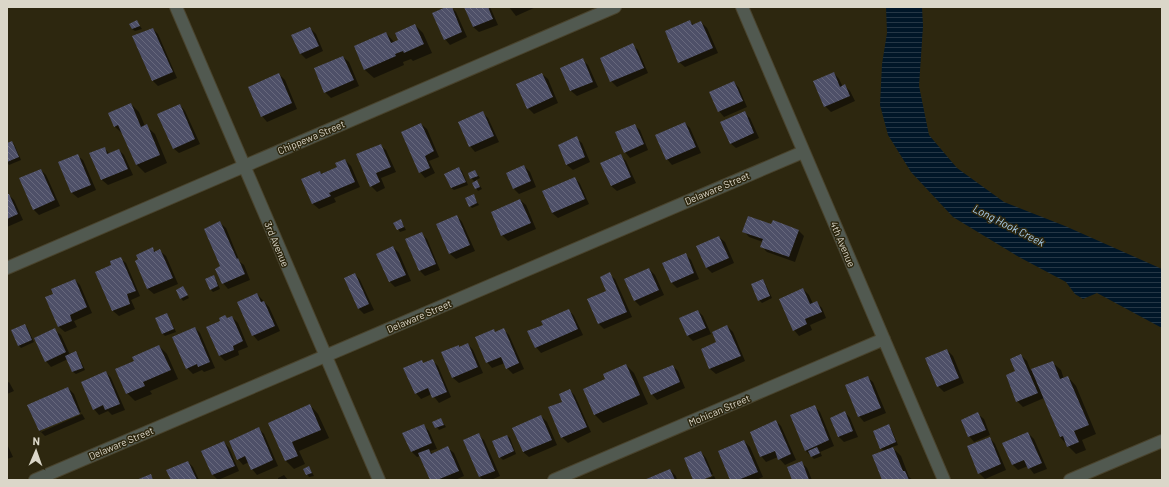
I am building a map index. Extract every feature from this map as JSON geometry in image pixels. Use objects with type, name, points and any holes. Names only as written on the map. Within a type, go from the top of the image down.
[{"type":"street","name":"3rd Avenue","points":[[176,7],[379,480]]},
{"type":"street","name":"Chippewa Street","points":[[7,268],[615,7]]},
{"type":"street","name":"4th Avenue","points":[[742,7],[944,480]]},
{"type":"street","name":"Delaware Street","points":[[35,480],[804,152]]},
{"type":"street","name":"Mohican Street","points":[[554,480],[884,339]]},
{"type":"street","points":[[1070,480],[1162,441]]},
{"type":"water","name":"Long Hook Creek","points":[[886,7],[922,7],[923,26],[919,86],[929,135],[957,168],[1004,202],[1065,226],[1162,269],[1162,328],[1097,293],[1083,299],[1075,294],[1066,282],[1019,257],[953,217],[911,172],[888,135],[880,105],[882,64],[887,33]]},
{"type":"building","points":[[446,7],[452,7],[462,32],[444,40],[432,13]]},
{"type":"building","points":[[464,7],[488,7],[493,19],[473,27]]},
{"type":"building","points":[[137,20],[140,26],[132,29],[129,24]]},
{"type":"building","points":[[690,20],[692,25],[701,21],[713,48],[678,63],[665,31]]},
{"type":"building","points":[[415,24],[424,44],[404,53],[403,51],[395,54],[396,56],[364,70],[354,46],[386,32],[391,43],[398,40],[395,33]]},
{"type":"building","points":[[310,27],[319,46],[300,54],[291,35]]},
{"type":"building","points":[[153,28],[173,72],[152,81],[132,36]]},
{"type":"building","points":[[633,43],[644,68],[610,82],[600,58]]},
{"type":"building","points":[[343,56],[354,80],[324,93],[314,68]]},
{"type":"building","points":[[583,58],[593,82],[570,91],[560,68]]},
{"type":"building","points":[[834,72],[840,87],[845,84],[850,96],[824,107],[813,81]]},
{"type":"building","points":[[279,73],[292,103],[261,117],[248,87]]},
{"type":"building","points":[[542,73],[553,97],[527,109],[516,84]]},
{"type":"building","points":[[734,81],[743,101],[718,112],[709,92]]},
{"type":"building","points":[[131,103],[141,127],[147,124],[160,155],[136,165],[118,125],[114,127],[108,113]]},
{"type":"building","points":[[180,104],[195,139],[173,149],[157,114]]},
{"type":"building","points":[[483,111],[494,136],[469,147],[458,122]]},
{"type":"building","points":[[745,111],[754,133],[730,144],[720,122]]},
{"type":"building","points":[[685,122],[696,147],[666,160],[655,135]]},
{"type":"building","points":[[421,123],[434,151],[425,156],[430,168],[419,173],[401,132]]},
{"type":"building","points":[[635,124],[644,144],[624,153],[615,132]]},
{"type":"building","points":[[577,136],[585,157],[566,165],[558,145]]},
{"type":"building","points":[[12,141],[19,157],[7,162],[7,143]]},
{"type":"building","points":[[381,144],[391,167],[376,173],[380,182],[370,187],[356,154]]},
{"type":"building","points":[[105,147],[107,154],[119,149],[128,169],[101,180],[89,153]]},
{"type":"building","points":[[78,154],[91,185],[71,193],[58,162]]},
{"type":"building","points":[[621,154],[631,177],[611,186],[600,163]]},
{"type":"building","points":[[345,159],[355,182],[329,193],[331,196],[312,204],[301,179],[320,171],[321,174],[337,167],[335,163]]},
{"type":"building","points":[[524,165],[531,181],[513,189],[506,173]]},
{"type":"building","points":[[459,167],[466,182],[451,188],[444,174]]},
{"type":"building","points":[[41,169],[55,200],[33,210],[19,178]]},
{"type":"building","points":[[475,170],[478,176],[470,179],[468,173]]},
{"type":"building","points":[[575,177],[585,199],[552,213],[542,191]]},
{"type":"building","points":[[477,180],[480,187],[475,189],[472,183]]},
{"type":"building","points":[[7,194],[9,194],[18,214],[7,219]]},
{"type":"building","points":[[474,194],[477,203],[469,207],[465,198]]},
{"type":"building","points":[[520,199],[531,223],[501,236],[491,212]]},
{"type":"building","points":[[457,215],[470,245],[449,254],[436,224]]},
{"type":"building","points":[[748,216],[771,224],[773,220],[799,230],[789,257],[760,247],[763,239],[742,232]]},
{"type":"building","points":[[401,219],[404,227],[397,230],[393,223]]},
{"type":"building","points":[[220,221],[245,274],[222,284],[215,269],[220,266],[204,229]]},
{"type":"building","points":[[422,232],[436,264],[419,271],[405,239]]},
{"type":"building","points":[[719,236],[729,258],[706,268],[696,246]]},
{"type":"building","points":[[393,246],[406,275],[389,282],[376,254]]},
{"type":"building","points":[[153,247],[154,252],[160,249],[173,278],[147,289],[135,261],[138,259],[136,255]]},
{"type":"building","points":[[686,253],[694,273],[671,283],[662,263]]},
{"type":"building","points":[[121,257],[136,291],[127,294],[130,304],[112,311],[95,272],[111,265],[110,261]]},
{"type":"building","points":[[649,268],[659,290],[634,301],[624,279]]},
{"type":"building","points":[[610,272],[627,312],[598,324],[587,299],[606,291],[600,277]]},
{"type":"building","points":[[355,273],[369,304],[358,309],[344,278]]},
{"type":"building","points":[[214,275],[218,286],[210,290],[205,279]]},
{"type":"building","points":[[75,279],[87,307],[70,315],[72,321],[58,327],[45,297],[53,294],[51,289]]},
{"type":"building","points":[[763,279],[770,296],[758,301],[751,284]]},
{"type":"building","points":[[183,286],[188,295],[180,299],[176,290]]},
{"type":"building","points":[[803,288],[810,304],[817,301],[822,312],[805,319],[807,324],[793,331],[779,299]]},
{"type":"building","points":[[257,293],[261,302],[264,301],[275,326],[252,336],[237,302]]},
{"type":"building","points":[[569,309],[578,329],[535,348],[527,331],[543,325],[541,321]]},
{"type":"building","points":[[698,310],[706,328],[687,336],[679,318]]},
{"type":"building","points":[[167,313],[174,329],[162,334],[155,318]]},
{"type":"building","points":[[225,315],[227,318],[232,316],[243,341],[233,346],[234,350],[219,356],[206,327],[220,321],[219,318]]},
{"type":"building","points":[[25,324],[32,340],[18,346],[11,330]]},
{"type":"building","points":[[727,325],[741,356],[709,369],[701,349],[716,342],[712,332]]},
{"type":"building","points":[[195,327],[210,362],[198,367],[197,364],[186,369],[172,337]]},
{"type":"building","points":[[55,328],[66,352],[45,362],[34,338]]},
{"type":"building","points":[[504,328],[519,363],[506,369],[501,357],[486,363],[475,337],[494,329],[495,332]]},
{"type":"building","points":[[468,343],[478,367],[452,378],[441,352]]},
{"type":"building","points":[[159,345],[171,370],[143,382],[145,386],[126,394],[115,369],[134,361],[132,357]]},
{"type":"building","points":[[947,349],[959,378],[937,387],[925,358]]},
{"type":"building","points":[[76,351],[83,368],[72,372],[65,356]]},
{"type":"building","points":[[1021,354],[1038,393],[1016,402],[1006,375],[1015,371],[1010,359]]},
{"type":"building","points":[[433,359],[447,392],[432,398],[428,388],[415,394],[403,368],[422,360],[423,363]]},
{"type":"building","points":[[1053,361],[1060,379],[1068,376],[1089,425],[1074,431],[1079,442],[1067,447],[1063,436],[1060,437],[1031,369]]},
{"type":"building","points":[[626,364],[640,395],[594,415],[583,389],[605,379],[603,374]]},
{"type":"building","points":[[673,365],[680,382],[651,395],[643,377]]},
{"type":"building","points":[[106,371],[120,404],[105,410],[103,405],[93,410],[81,382]]},
{"type":"building","points":[[868,376],[881,408],[858,417],[845,385]]},
{"type":"building","points":[[68,387],[80,414],[39,431],[27,405]]},
{"type":"building","points":[[570,389],[587,427],[561,438],[548,407],[562,402],[559,394]]},
{"type":"building","points":[[310,404],[321,430],[292,442],[298,456],[285,461],[268,423]]},
{"type":"building","points":[[815,405],[829,440],[805,451],[790,415]]},
{"type":"building","points":[[845,411],[853,431],[838,437],[830,418]]},
{"type":"building","points":[[978,412],[986,430],[968,437],[961,420]]},
{"type":"building","points":[[541,415],[552,440],[523,452],[512,428]]},
{"type":"building","points":[[441,418],[444,425],[435,428],[432,422]]},
{"type":"building","points":[[776,420],[791,454],[778,460],[775,451],[760,457],[750,432]]},
{"type":"building","points":[[424,424],[432,443],[411,452],[402,433]]},
{"type":"building","points":[[889,424],[896,442],[880,449],[873,431]]},
{"type":"building","points":[[259,427],[273,460],[251,470],[245,456],[237,460],[229,441]]},
{"type":"building","points":[[1028,432],[1042,463],[1028,469],[1024,460],[1012,465],[1002,443]]},
{"type":"building","points":[[479,433],[495,471],[479,477],[463,440]]},
{"type":"building","points":[[507,435],[514,451],[499,458],[492,441]]},
{"type":"building","points":[[990,437],[1001,464],[978,474],[967,446]]},
{"type":"building","points":[[744,440],[758,472],[738,480],[730,480],[718,451]]},
{"type":"building","points":[[224,441],[235,466],[212,475],[201,451]]},
{"type":"building","points":[[448,446],[459,471],[437,480],[430,480],[418,453],[429,449],[431,454]]},
{"type":"building","points":[[817,447],[820,453],[811,457],[808,451]]},
{"type":"building","points":[[893,447],[903,471],[905,471],[909,480],[882,480],[872,455]]},
{"type":"building","points":[[701,451],[712,476],[702,480],[693,480],[684,458]]},
{"type":"building","points":[[188,461],[197,480],[171,480],[166,470]]},
{"type":"building","points":[[802,461],[809,480],[792,480],[787,467]]},
{"type":"building","points":[[309,466],[312,473],[306,475],[303,469]]},
{"type":"building","points":[[670,469],[675,480],[644,480]]},
{"type":"building","points":[[151,474],[153,480],[136,480]]}]
